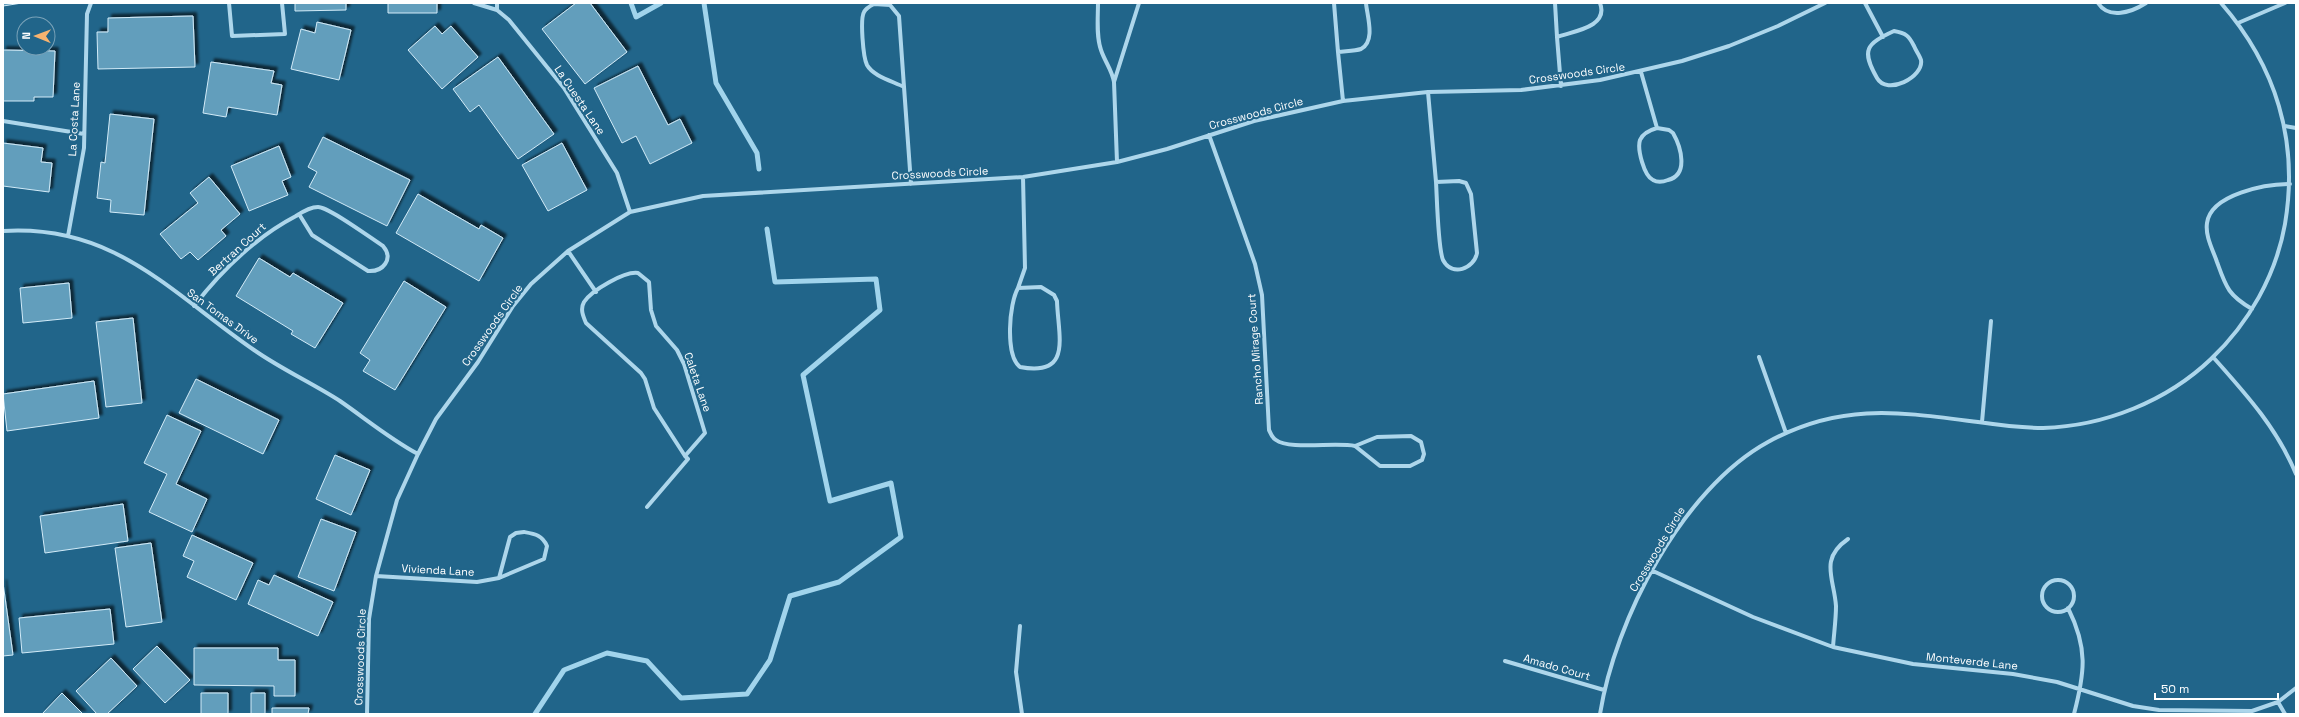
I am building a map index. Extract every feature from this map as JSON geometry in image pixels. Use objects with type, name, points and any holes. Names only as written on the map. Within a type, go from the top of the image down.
[{"type":"street","name":"La Costa Lane","points":[[68,236],[84,148],[87,14],[91,3]]},
{"type":"street","points":[[229,3],[232,36],[285,34],[282,3]]},
{"type":"street","name":"La Cuesta Lane","points":[[474,3],[497,10],[509,20],[564,88],[617,173],[630,212]]},
{"type":"street","points":[[497,3],[497,10]]},
{"type":"street","points":[[1098,3],[1099,38],[1101,50],[1112,69],[1114,82],[1117,162]]},
{"type":"street","points":[[1114,82],[1139,3]]},
{"type":"street","points":[[1334,3],[1343,101]]},
{"type":"street","points":[[1338,52],[1360,49],[1366,44],[1370,33],[1366,3]]},
{"type":"street","points":[[1555,3],[1561,86]]},
{"type":"street","points":[[1557,37],[1594,24],[1601,18],[1602,8],[1600,3]]},
{"type":"street","name":"Crosswoods Circle","points":[[367,714],[369,619],[376,576],[396,500],[436,419],[478,362],[513,306],[531,284],[568,250],[630,212],[703,196],[1024,177],[1117,162],[1294,110],[1343,101],[1428,92],[1521,90],[1561,86],[1641,72],[1729,46],[1778,26],[1825,3]]},
{"type":"street","points":[[1865,3],[1883,36]]},
{"type":"street","points":[[2098,3],[2104,10],[2120,14],[2146,3]]},
{"type":"street","name":"Crosswoods Circle","points":[[1600,714],[1604,690],[1625,627],[1637,598],[1691,509],[1707,490],[1745,456],[1786,433],[1825,419],[1875,412],[1901,412],[2044,428],[2084,424],[2122,414],[2169,391],[2213,357],[2238,330],[2252,309],[2276,261],[2283,236],[2290,184],[2285,126],[2276,92],[2263,63],[2238,23],[2221,3]]},
{"type":"street","points":[[2238,23],[2285,3]]},
{"type":"street","points":[[904,87],[874,73],[867,65],[864,56],[862,18],[867,8],[874,4],[890,5],[899,16],[911,184]]},
{"type":"street","points":[[1894,31],[1904,33],[1910,37],[1921,60],[1921,68],[1917,74],[1894,86],[1881,83],[1866,57],[1871,44],[1883,36],[1894,31]]},
{"type":"street","points":[[1641,72],[1657,128]]},
{"type":"street","points":[[1428,92],[1436,182],[1444,260],[1448,266],[1455,269],[1465,269],[1476,260],[1477,253],[1470,189],[1466,183],[1459,181],[1436,182]]},
{"type":"street","points":[[3,121],[84,134]]},
{"type":"street","points":[[2285,126],[2296,128]]},
{"type":"street","points":[[1657,128],[1669,130],[1673,133],[1682,165],[1681,171],[1676,177],[1664,182],[1651,179],[1646,174],[1640,147],[1640,140],[1644,134],[1657,128]]},
{"type":"street","name":"Rancho Mirage Court","points":[[1210,135],[1255,264],[1262,295],[1269,430],[1271,436],[1276,441],[1287,445],[1355,446],[1378,438],[1411,436],[1421,442],[1424,454],[1416,464],[1386,467],[1380,466],[1355,446]]},
{"type":"street","points":[[1018,288],[1041,287],[1047,289],[1054,295],[1057,301],[1059,354],[1054,364],[1047,367],[1020,367],[1012,356],[1011,309],[1013,297],[1025,268],[1024,177]]},
{"type":"street","points":[[2252,309],[2234,299],[2226,288],[2207,234],[2208,219],[2218,203],[2224,200],[2270,184],[2290,184]]},
{"type":"street","name":"Bertran Court","points":[[194,306],[211,284],[262,236],[299,214],[312,208],[325,208],[384,246],[388,256],[387,262],[382,269],[375,272],[368,271],[312,235],[299,214]]},
{"type":"street","name":"San Tomas Drive","points":[[3,231],[24,230],[68,236],[105,247],[126,257],[254,350],[339,401],[397,443],[418,454]]},
{"type":"street","points":[[568,250],[596,292]]},
{"type":"street","name":"Caleta Lane","points":[[647,507],[688,459],[685,456],[654,408],[641,373],[586,323],[583,317],[584,303],[596,292],[624,274],[631,272],[645,276],[649,282],[656,326],[677,350],[684,364],[706,433],[685,456]]},
{"type":"street","points":[[1982,422],[1991,321]]},
{"type":"street","points":[[1760,357],[1786,433]]},
{"type":"street","points":[[2213,357],[2253,401],[2268,422],[2296,474]]},
{"type":"street","name":"Vivienda Lane","points":[[376,576],[478,582],[499,578],[544,558],[547,546],[544,539],[535,534],[524,532],[516,533],[510,537],[499,578]]},
{"type":"street","points":[[1833,647],[1836,606],[1830,562],[1833,554],[1848,538]]},
{"type":"street","name":"Monteverde Lane","points":[[1653,571],[1760,620],[1833,647],[1914,664],[2013,674],[2080,689],[2133,706],[2159,710],[2252,711],[2278,702],[2296,688]]},
{"type":"street","points":[[2060,580],[2066,582],[2073,589],[2074,600],[2068,608],[2058,611],[2046,604],[2044,590],[2050,582],[2060,580]]},
{"type":"street","points":[[2068,608],[2076,624],[2084,657],[2080,689],[2074,714]]},
{"type":"street","points":[[1020,626],[1016,672],[1022,714]]},
{"type":"street","name":"Amado Court","points":[[1504,662],[1604,690]]},
{"type":"street","points":[[2278,702],[2285,714]]},
{"type":"building","points":[[3,3],[22,3],[3,6]]},
{"type":"building","points":[[295,3],[346,3],[346,10],[295,11]]},
{"type":"building","points":[[388,3],[437,3],[437,13],[388,13]]},
{"type":"building","points":[[576,3],[590,3],[627,52],[585,84],[542,29]]},
{"type":"building","points":[[193,16],[195,67],[98,69],[97,32],[108,32],[108,18]]},
{"type":"building","points":[[317,22],[351,30],[339,80],[291,69],[301,29],[315,33]]},
{"type":"building","points":[[435,26],[442,34],[451,26],[478,57],[442,89],[408,50]]},
{"type":"building","points":[[3,50],[16,50],[16,56],[55,56],[53,97],[34,97],[34,101],[3,101]]},
{"type":"building","points":[[498,57],[554,134],[518,159],[479,105],[470,112],[453,89]]},
{"type":"building","points":[[211,62],[274,71],[271,83],[282,85],[277,115],[228,107],[226,117],[203,113]]},
{"type":"building","points":[[638,66],[668,125],[680,119],[692,143],[650,164],[636,136],[622,143],[594,88]]},
{"type":"building","points":[[110,114],[154,119],[144,215],[110,212],[111,200],[97,198],[101,162],[105,163]]},
{"type":"building","points":[[323,137],[410,180],[387,226],[309,187],[317,172],[308,167]]},
{"type":"building","points":[[3,143],[43,148],[41,162],[52,163],[49,192],[3,186]]},
{"type":"building","points":[[562,143],[587,190],[548,211],[522,165]]},
{"type":"building","points":[[279,146],[291,177],[282,181],[288,195],[249,211],[231,166]]},
{"type":"building","points":[[209,177],[240,214],[221,230],[226,236],[198,260],[190,252],[181,259],[160,234],[198,203],[190,193]]},
{"type":"building","points":[[418,194],[479,229],[481,225],[503,238],[479,281],[396,233]]},
{"type":"building","points":[[259,258],[290,277],[293,273],[343,303],[315,348],[291,334],[293,331],[236,296]]},
{"type":"building","points":[[404,281],[446,307],[395,390],[363,371],[370,360],[360,353]]},
{"type":"building","points":[[69,283],[72,318],[23,323],[20,288]]},
{"type":"building","points":[[133,318],[142,403],[106,407],[96,322]]},
{"type":"building","points":[[196,379],[279,420],[263,454],[179,413]]},
{"type":"building","points":[[94,381],[99,418],[7,431],[3,394]]},
{"type":"building","points":[[167,415],[201,431],[176,484],[207,499],[192,532],[149,512],[167,474],[144,463]]},
{"type":"building","points":[[335,455],[370,470],[351,515],[316,499]]},
{"type":"building","points":[[123,504],[128,541],[45,553],[40,516]]},
{"type":"building","points":[[321,519],[356,532],[334,591],[298,577]]},
{"type":"building","points":[[192,535],[253,563],[236,600],[187,577],[194,561],[183,556]]},
{"type":"building","points":[[151,543],[162,622],[126,627],[115,548]]},
{"type":"building","points":[[274,575],[333,602],[318,636],[248,604],[258,580],[269,585]]},
{"type":"building","points":[[3,583],[13,655],[3,656]]},
{"type":"building","points":[[110,609],[114,644],[22,653],[19,618]]},
{"type":"building","points":[[157,646],[190,680],[165,703],[133,669]]},
{"type":"building","points":[[194,648],[278,648],[278,660],[295,660],[295,696],[274,696],[274,686],[194,685]]},
{"type":"building","points":[[111,658],[137,686],[107,714],[97,714],[76,691]]},
{"type":"building","points":[[62,693],[83,714],[42,714]]},
{"type":"building","points":[[201,693],[228,693],[228,714],[201,714]]},
{"type":"building","points":[[251,693],[265,693],[265,714],[251,714]]},
{"type":"building","points":[[272,708],[309,708],[308,714],[272,714]]},
{"type":"waterway","points":[[631,3],[636,17],[661,3]]},
{"type":"waterway","points":[[704,3],[716,83],[757,153],[759,169]]},
{"type":"waterway","points":[[535,714],[564,670],[607,653],[647,661],[681,698],[747,694],[770,660],[790,596],[839,582],[901,537],[891,483],[830,501],[803,375],[880,310],[876,279],[775,282],[767,229]]}]
